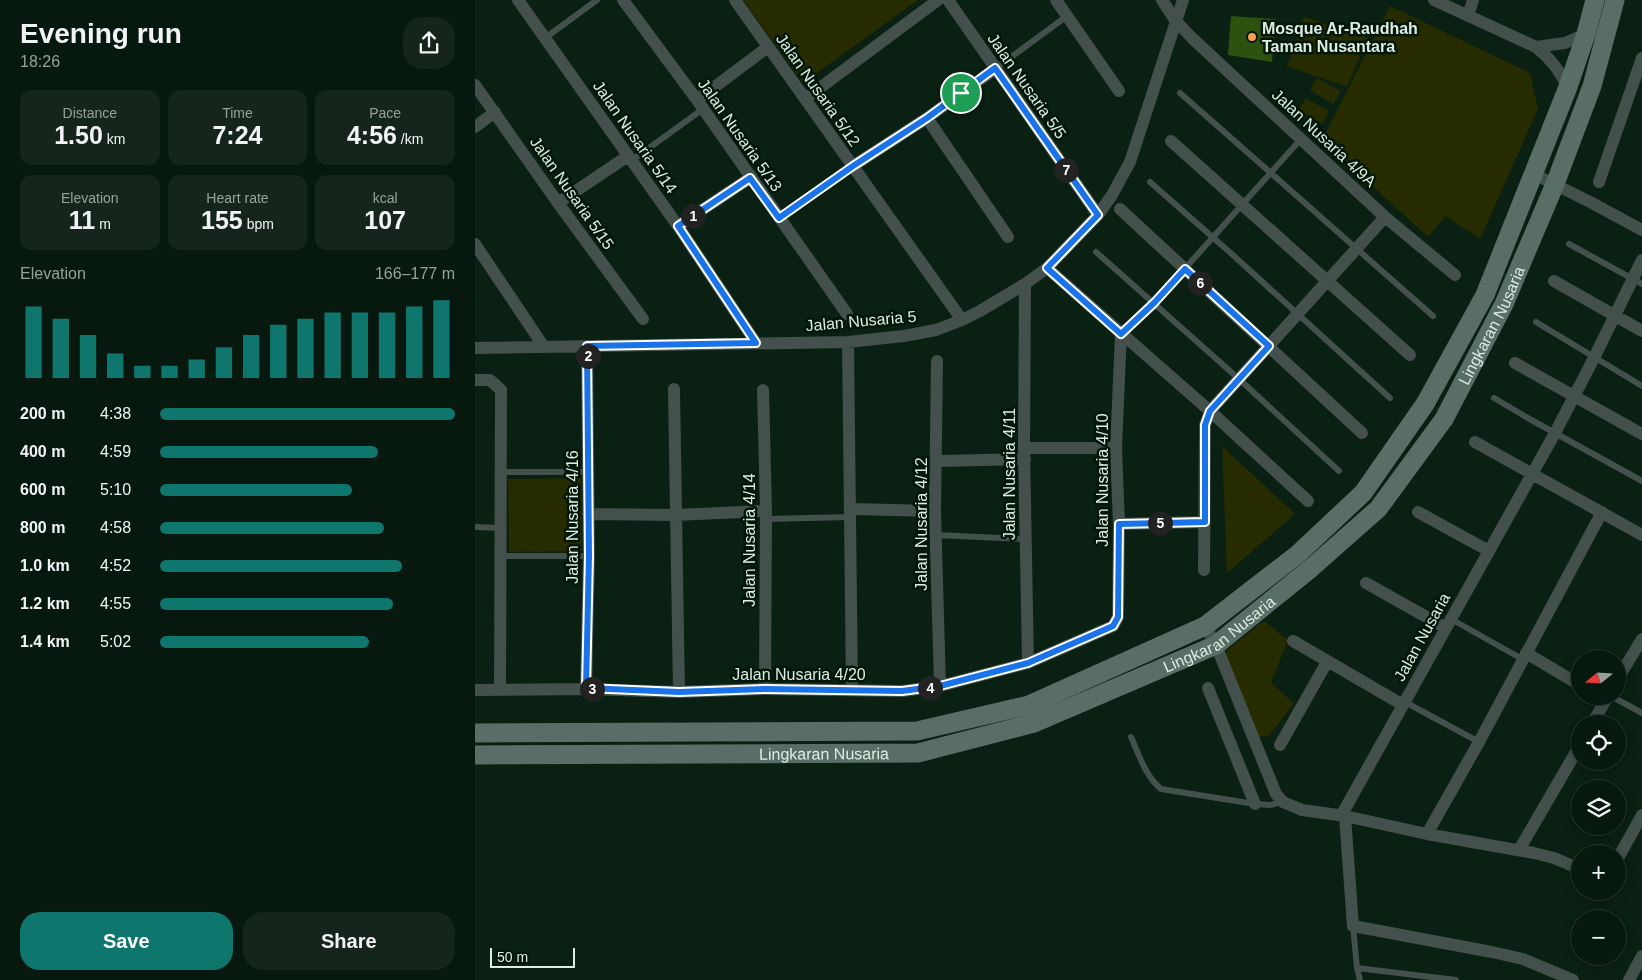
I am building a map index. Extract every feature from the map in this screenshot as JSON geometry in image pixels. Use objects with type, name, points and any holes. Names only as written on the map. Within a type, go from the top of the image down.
[{"type":"main road","name":"Lingkaran Nusaria","points":[[475,733],[917,732],[1029,705],[1205,626],[1298,554],[1363,492],[1425,404],[1485,294],[1568,86],[1586,34],[1595,0]]},
{"type":"main road","name":"Lingkaran Nusaria","points":[[475,755],[918,752],[1035,723],[1216,644],[1309,569],[1378,509],[1444,419],[1504,304],[1555,184],[1592,86],[1615,0]]},
{"type":"street","name":"Jalan Nusaria 5/14","points":[[518,0],[678,226],[756,343]]},
{"type":"street","name":"Jalan Nusaria 5/13","points":[[623,0],[700,105],[847,314]]},
{"type":"street","name":"Jalan Nusaria 5/12","points":[[735,0],[962,320]]},
{"type":"street","points":[[805,99],[938,0]]},
{"type":"street","name":"Jalan Nusaria 5/5","points":[[948,0],[1098,215]]},
{"type":"street","points":[[1056,0],[1119,91]]},
{"type":"street","name":"Jalan Nusaria 4/9A","points":[[1161,0],[1175,20],[1192,38],[1385,217],[1455,276]]},
{"type":"street","name":"Jalan Nusaria 5","points":[[475,348],[849,342],[904,336],[936,330],[962,320],[1025,284],[1047,268],[1098,215],[1112,195],[1130,162],[1183,0]]},
{"type":"street","points":[[1435,0],[1536,47],[1549,57],[1568,86]]},
{"type":"street","points":[[1468,16],[1473,0]]},
{"type":"street","points":[[1536,47],[1565,43],[1586,34]]},
{"type":"street","points":[[700,105],[768,47]]},
{"type":"street","points":[[1599,182],[1642,58]]},
{"type":"street","points":[[853,166],[927,118],[995,68]]},
{"type":"street","name":"Jalan Nusaria 5/15","points":[[475,85],[643,319]]},
{"type":"street","points":[[475,127],[495,112]]},
{"type":"street","points":[[927,118],[1008,237]]},
{"type":"street","points":[[1171,141],[1410,355]]},
{"type":"street","points":[[558,203],[630,158]]},
{"type":"street","points":[[1534,174],[1642,230]]},
{"type":"street","points":[[678,226],[750,178]]},
{"type":"street","points":[[1120,209],[1363,434]]},
{"type":"street","points":[[1204,570],[1205,425],[1210,411],[1385,217]]},
{"type":"street","points":[[475,244],[544,347]]},
{"type":"street","name":"Jalan Nusaria","points":[[1343,816],[1555,433],[1615,316],[1637,282],[1642,260]]},
{"type":"street","points":[[1047,268],[1210,411],[1308,501]]},
{"type":"street","points":[[1554,281],[1642,331]]},
{"type":"street","name":"Jalan Nusaria 4/11","points":[[1025,284],[1024,454],[1028,663]]},
{"type":"street","name":"Jalan Nusaria 4/10","points":[[1113,626],[1118,617],[1119,524],[1116,448],[1121,334]]},
{"type":"street","points":[[849,342],[852,690]]},
{"type":"street","name":"Jalan Nusaria 4/16","points":[[586,688],[589,556],[587,346]]},
{"type":"street","name":"Jalan Nusaria 4/12","points":[[937,361],[935,512],[940,686]]},
{"type":"street","points":[[1515,363],[1642,434]]},
{"type":"street","points":[[475,380],[490,380],[501,390],[500,689]]},
{"type":"street","points":[[674,388],[679,692]]},
{"type":"street","name":"Jalan Nusaria 4/14","points":[[763,390],[765,689]]},
{"type":"street","points":[[1475,442],[1642,535]]},
{"type":"street","points":[[937,461],[1116,448]]},
{"type":"street","points":[[851,513],[935,512]]},
{"type":"street","points":[[1418,512],[1489,551]]},
{"type":"street","points":[[1427,834],[1479,742],[1602,512]]},
{"type":"street","points":[[589,514],[675,516],[765,515]]},
{"type":"street","points":[[1119,524],[1205,522]]},
{"type":"street","points":[[1366,583],[1448,624]]},
{"type":"street","name":"Jalan Nusaria 4/20","points":[[475,690],[586,688],[679,692],[765,689],[902,691],[940,686],[1028,663],[1113,626]]},
{"type":"street","points":[[1205,626],[1216,644],[1276,794],[1283,802],[1302,810],[1343,816],[1427,834],[1519,850],[1553,858],[1571,865]]},
{"type":"street","points":[[1626,665],[1642,638]]},
{"type":"street","points":[[1293,641],[1327,662],[1404,703]]},
{"type":"street","points":[[1524,656],[1571,680]]},
{"type":"street","points":[[1280,745],[1327,662]]},
{"type":"street","points":[[1208,688],[1255,804]]},
{"type":"street","points":[[1519,850],[1571,760]]},
{"type":"street","points":[[1625,845],[1642,815]]},
{"type":"street","points":[[1343,816],[1353,926],[1523,959],[1573,980]]},
{"type":"street","points":[[1629,980],[1642,956]]},
{"type":"lane","points":[[545,38],[597,0]]},
{"type":"lane","points":[[995,68],[1067,16]]},
{"type":"lane","points":[[1180,93],[1433,316]]},
{"type":"lane","points":[[630,158],[700,105]]},
{"type":"lane","points":[[1121,334],[1154,303],[1214,238],[1301,139]]},
{"type":"lane","points":[[779,218],[853,166]]},
{"type":"lane","points":[[1150,182],[1391,398]]},
{"type":"lane","points":[[1569,244],[1637,282]]},
{"type":"lane","points":[[1096,252],[1239,378],[1339,472]]},
{"type":"lane","points":[[1535,322],[1642,386]]},
{"type":"lane","points":[[1495,398],[1642,481]]},
{"type":"lane","points":[[501,472],[589,472]]},
{"type":"lane","points":[[765,515],[851,513]]},
{"type":"lane","points":[[475,527],[500,528]]},
{"type":"lane","points":[[936,535],[1025,539]]},
{"type":"lane","points":[[500,556],[589,556]]},
{"type":"lane","points":[[1448,624],[1524,656]]},
{"type":"lane","points":[[1404,703],[1479,742]]},
{"type":"lane","points":[[1624,705],[1642,713]]},
{"type":"lane","points":[[1131,737],[1149,776],[1161,789],[1255,804],[1270,805],[1283,802]]},
{"type":"lane","points":[[1353,926],[1360,980]]},
{"type":"lane","points":[[1357,968],[1456,980]]},
{"type":"green space","points":[[743,0],[918,0],[803,83]]},
{"type":"green space","points":[[1390,6],[1530,73],[1538,109],[1480,239],[1445,216],[1428,237],[1322,140]]},
{"type":"green space","points":[[1304,17],[1368,38],[1347,87],[1287,66]]},
{"type":"green space","points":[[1317,78],[1341,91],[1334,105],[1310,90]]},
{"type":"green space","points":[[1306,98],[1329,111],[1323,124],[1298,110]]},
{"type":"green space","points":[[1222,446],[1295,514],[1227,573]]},
{"type":"green space","points":[[581,478],[582,551],[509,552],[508,479]]},
{"type":"green space","points":[[1264,621],[1288,640],[1271,683],[1294,703],[1268,737],[1258,736],[1227,659],[1227,650]]},
{"type":"building","name":"Mosque Ar-Raudhah Taman Nusantara","points":[[1231,16],[1276,19],[1272,62],[1228,55]]},
{"type":"place","name":"Mosque Ar-Raudhah Taman Nusantara","points":[[1252,37]]},
{"type":"route","points":[[995,68],[1098,215],[1047,268],[1121,334],[1154,303],[1185,269],[1269,346],[1210,411],[1205,425],[1205,522],[1119,524],[1118,617],[1113,626],[1028,663],[982,676],[940,686],[902,691],[765,689],[679,692],[586,688],[589,556],[587,346],[756,343],[678,226],[750,178],[779,218],[961,93],[995,68]]}]
